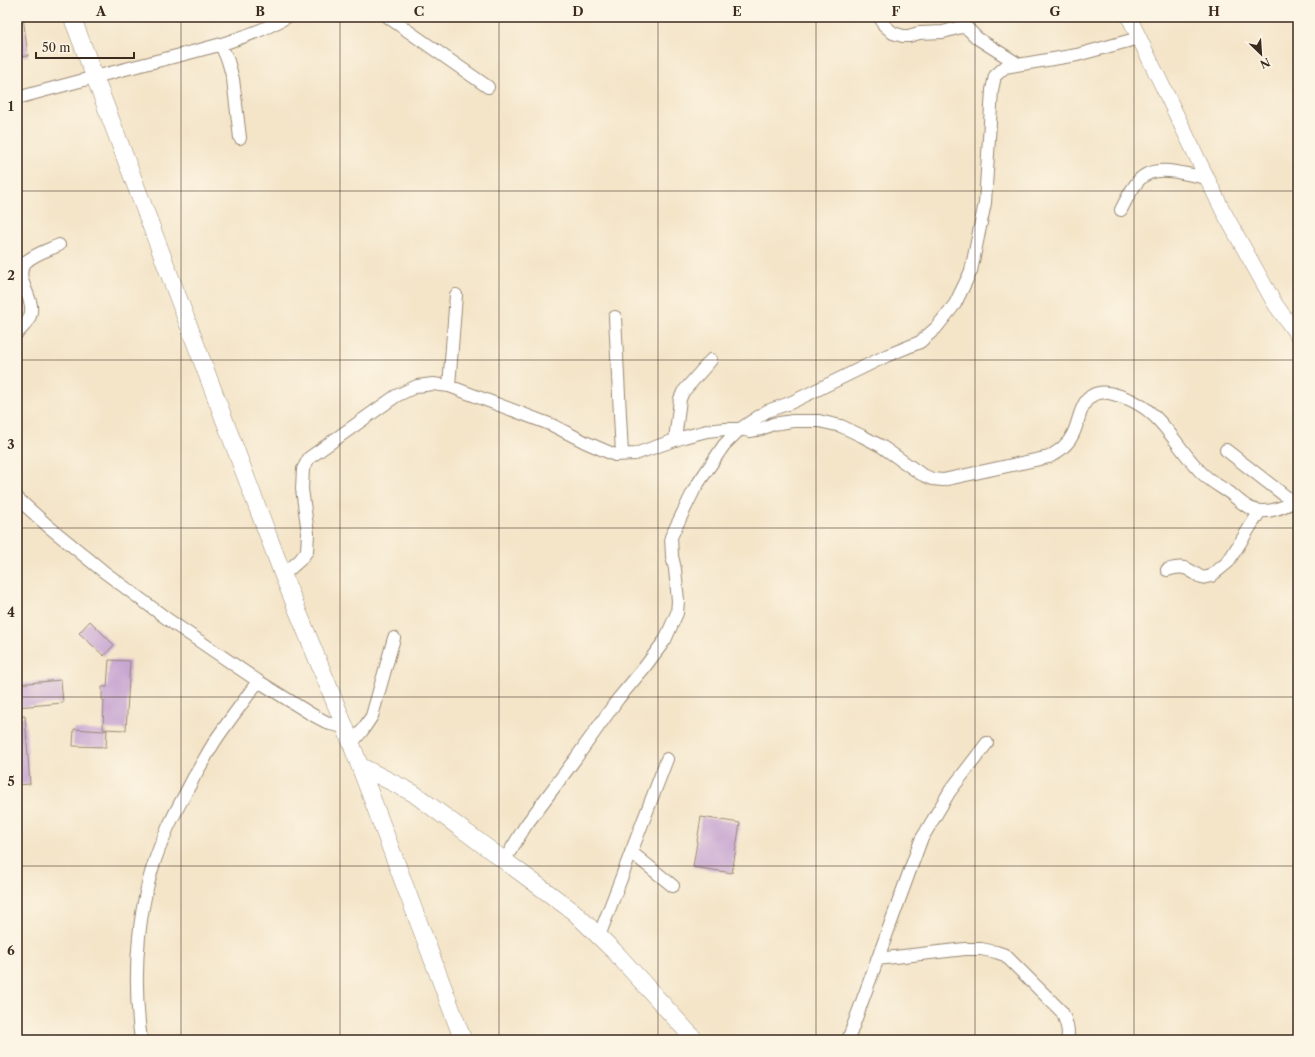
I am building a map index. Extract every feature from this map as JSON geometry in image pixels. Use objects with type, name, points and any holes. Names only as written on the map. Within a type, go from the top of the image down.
[{"type":"main road","points":[[72,17],[283,575],[345,727],[463,1040]]},
{"type":"main road","points":[[360,766],[413,793],[574,912],[614,951],[695,1040]]},
{"type":"street","points":[[17,98],[95,76],[221,45],[287,17]]},
{"type":"street","points":[[388,17],[488,87]]},
{"type":"street","points":[[880,17],[884,25],[893,33],[903,36],[919,33],[943,32],[961,27],[967,28],[978,38],[1018,64]]},
{"type":"street","points":[[1129,17],[1222,209],[1275,304],[1298,336]]},
{"type":"street","points":[[504,860],[526,825],[618,699],[665,640],[677,613],[678,600],[671,537],[695,488],[724,445],[740,429],[767,411],[790,403],[886,356],[920,342],[936,328],[955,304],[971,271],[985,203],[992,90],[996,76],[1005,67],[1077,55],[1139,38]]},
{"type":"street","points":[[221,45],[228,61],[233,79],[240,138]]},
{"type":"street","points":[[1121,210],[1132,189],[1140,179],[1148,174],[1157,171],[1166,171],[1207,178]]},
{"type":"street","points":[[17,333],[25,326],[31,315],[28,295],[21,277],[22,269],[25,263],[33,256],[59,245]]},
{"type":"street","points":[[449,386],[456,295]]},
{"type":"street","points":[[615,317],[622,454]]},
{"type":"street","points":[[675,440],[680,399],[683,392],[711,360]]},
{"type":"street","points":[[283,575],[300,560],[307,551],[308,533],[302,489],[303,470],[309,458],[396,396],[417,386],[433,384],[449,386],[552,425],[615,455],[635,454],[675,440],[707,432],[725,429],[750,431],[761,429],[773,424],[794,421],[819,421],[841,426],[881,446],[921,474],[932,479],[943,480],[1049,457],[1058,452],[1067,443],[1073,434],[1083,405],[1090,396],[1099,392],[1111,393],[1131,399],[1147,409],[1158,419],[1199,470],[1251,509],[1265,511],[1280,508],[1296,501]]},
{"type":"street","points":[[1226,450],[1296,501]]},
{"type":"street","points":[[17,498],[48,526],[103,571],[170,621],[258,681],[311,714],[330,724],[345,727]]},
{"type":"street","points":[[1168,570],[1178,566],[1186,568],[1202,578],[1211,576],[1228,562],[1260,511]]},
{"type":"street","points":[[351,744],[372,716],[394,638]]},
{"type":"street","points":[[141,1040],[138,1017],[138,959],[141,918],[152,868],[173,818],[216,739],[258,681]]},
{"type":"street","points":[[848,1040],[921,840],[950,792],[987,743]]},
{"type":"street","points":[[599,936],[667,759]]},
{"type":"street","points":[[631,852],[673,886]]},
{"type":"street","points":[[877,959],[981,949],[1005,955],[1062,1012],[1067,1023],[1069,1035],[1067,1040]]},
{"type":"building","points":[[17,17],[23,17],[28,56],[17,57]]},
{"type":"building","points":[[90,621],[114,645],[104,656],[79,633]]},
{"type":"building","points":[[109,660],[130,661],[126,730],[103,729],[104,701],[102,699],[102,687],[107,687]]},
{"type":"building","points":[[61,680],[63,703],[17,707],[17,684]]},
{"type":"building","points":[[25,716],[30,784],[17,785],[17,717]]},
{"type":"building","points":[[74,729],[107,730],[106,747],[73,746]]},
{"type":"building","points":[[701,817],[740,823],[732,873],[693,867]]}]
